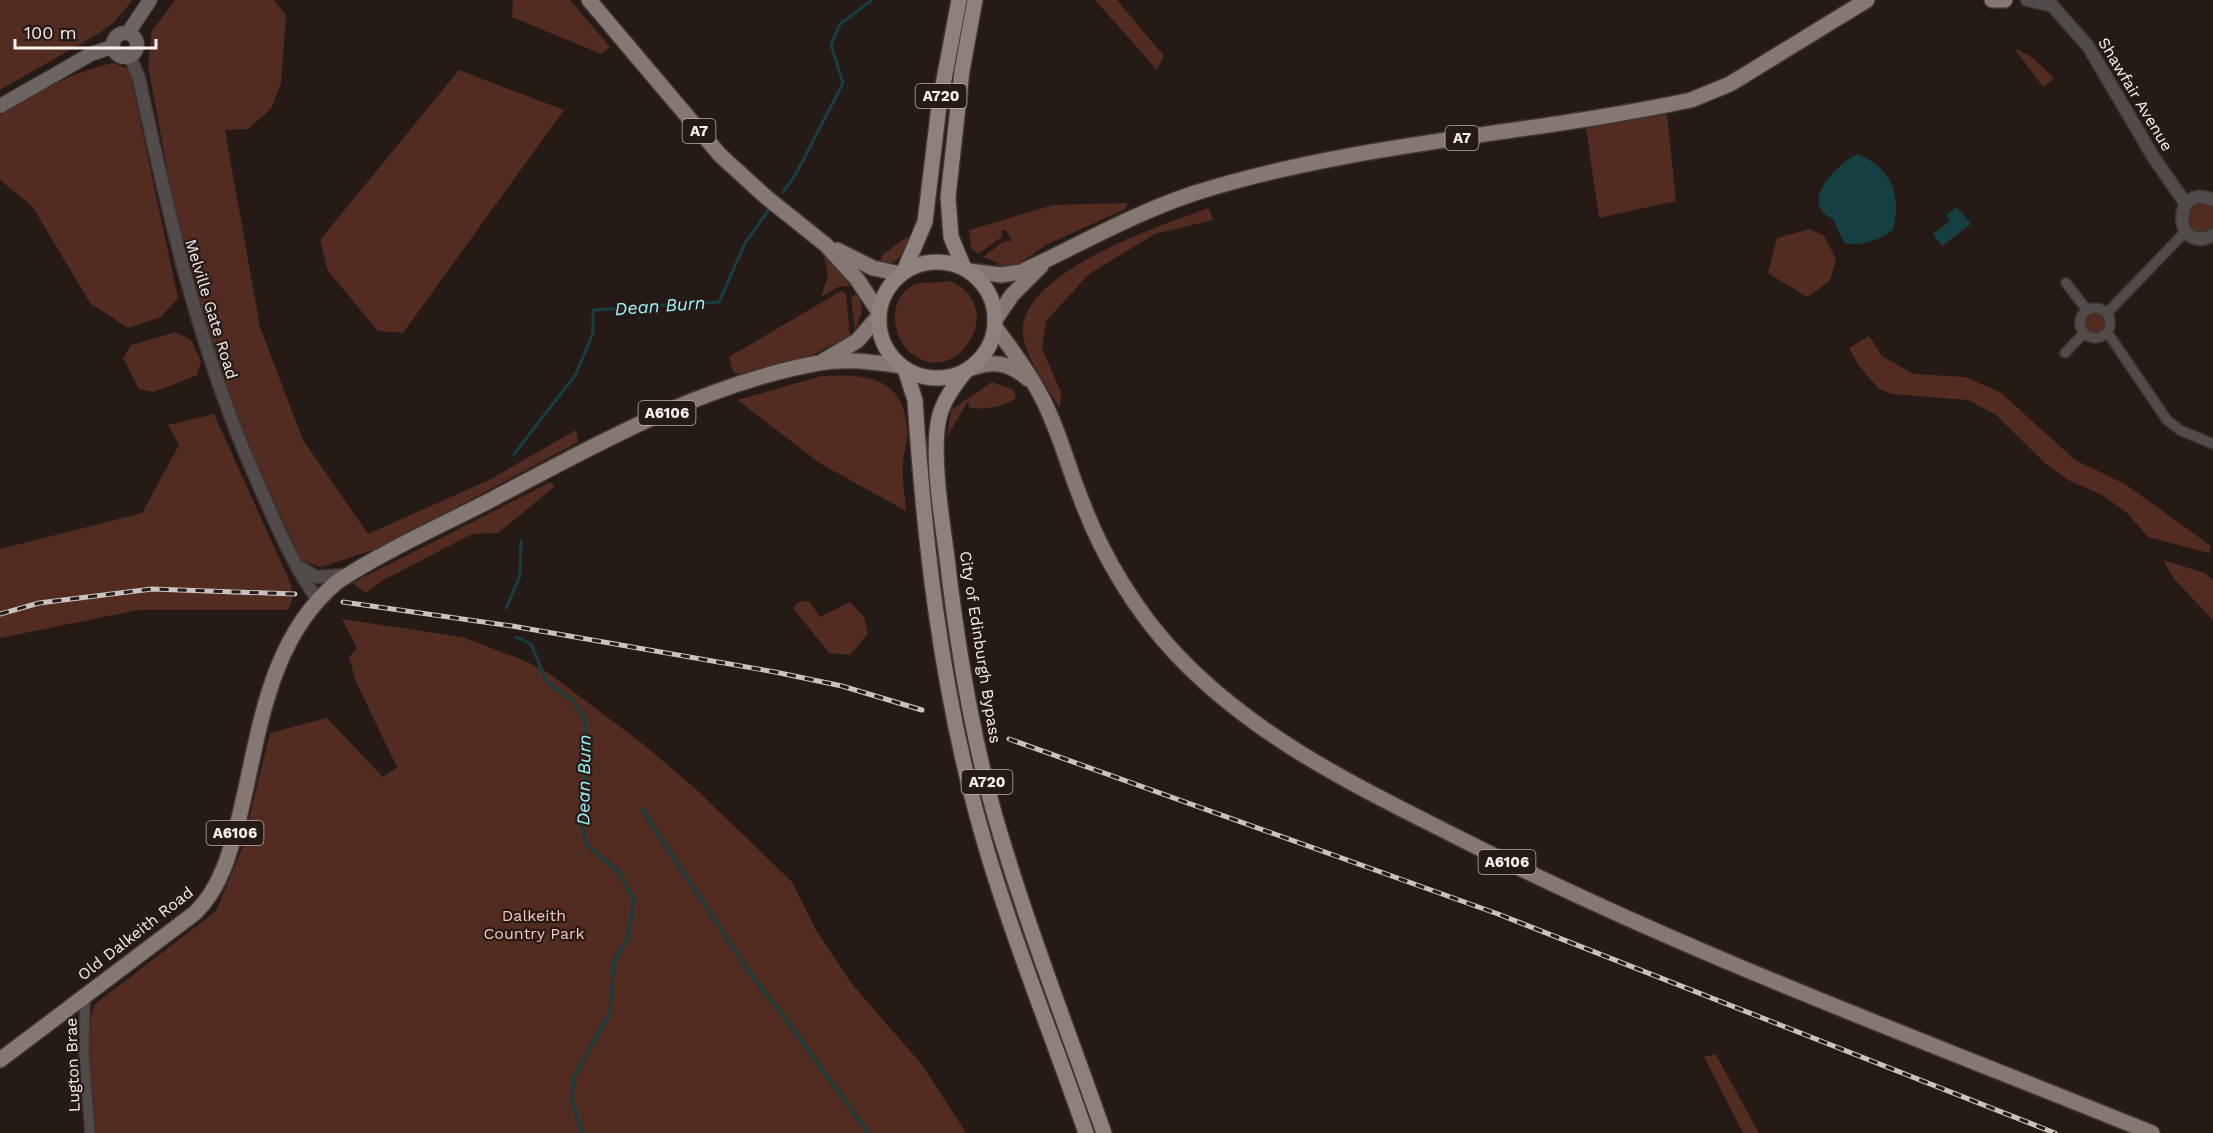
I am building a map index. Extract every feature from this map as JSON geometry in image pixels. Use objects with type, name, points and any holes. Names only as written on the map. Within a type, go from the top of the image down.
[{"type":"highway","name":"A720","points":[[902,272],[925,222],[939,106],[959,0]]},
{"type":"highway","name":"A720","points":[[966,270],[951,237],[948,197],[962,71],[975,0]]},
{"type":"highway","points":[[933,261],[966,270],[986,288],[991,299],[995,323],[988,349],[968,370],[942,378],[916,375],[903,368],[882,342],[878,315],[885,293],[902,272],[933,261]]},
{"type":"highway","name":"A720","points":[[903,368],[915,400],[938,624],[976,810],[1002,899],[1086,1133]]},
{"type":"highway","name":"City of Edinburgh Bypass","points":[[968,370],[945,402],[938,431],[943,525],[954,618],[967,691],[995,813],[1017,888],[1104,1133]]},
{"type":"main road","points":[[0,106],[91,54],[112,47],[118,35],[128,33],[150,0]]},
{"type":"main road","name":"A7","points":[[589,0],[720,155],[766,197],[826,245],[858,279],[878,315]]},
{"type":"main road","name":"A7","points":[[966,270],[1001,275],[1021,272],[1148,210],[1241,180],[1353,157],[1672,104],[1706,96],[1867,0]]},
{"type":"main road","points":[[1992,0],[2005,0]]},
{"type":"main road","points":[[112,47],[116,54],[122,57],[130,56],[135,52],[137,43],[128,33]]},
{"type":"main road","name":"A7","points":[[826,245],[873,268],[902,272]]},
{"type":"main road","name":"A7","points":[[995,323],[1012,296],[1047,260]]},
{"type":"main road","name":"A6106","points":[[821,363],[857,341],[878,315]]},
{"type":"main road","name":"A6106","points":[[995,323],[1018,357],[1049,415],[1091,524],[1127,588],[1174,652],[1252,723],[1339,776],[1556,887],[1672,939],[2152,1133]]},
{"type":"main road","name":"A6106","points":[[317,599],[348,574],[606,439],[718,393],[821,363],[865,361],[903,368]]},
{"type":"main road","name":"A6106","points":[[968,370],[983,364],[1005,364],[1034,385]]},
{"type":"main road","name":"Old Dalkeith Road","points":[[0,1060],[195,913],[212,892],[231,847],[279,663],[291,635],[317,599]]},
{"type":"street","points":[[2027,0],[2050,3]]},
{"type":"street","name":"Shawfair Avenue","points":[[2050,3],[2088,46],[2154,158],[2186,204]]},
{"type":"street","name":"Melville Gate Road","points":[[130,56],[139,79],[166,207],[202,338],[237,439],[294,561],[317,599]]},
{"type":"street","points":[[2213,200],[2199,197],[2186,204],[2181,217],[2186,231],[2197,238],[2213,235]]},
{"type":"street","points":[[2107,313],[2186,231]]},
{"type":"street","points":[[2066,283],[2087,310]]},
{"type":"street","points":[[2097,308],[2107,313],[2110,322],[2107,332],[2096,338],[2084,333],[2080,318],[2087,310],[2097,308]]},
{"type":"street","points":[[2107,332],[2167,420],[2180,430],[2213,444]]},
{"type":"street","points":[[2065,353],[2084,333]]},
{"type":"street","points":[[294,561],[315,577],[348,574]]},
{"type":"street","name":"Lugton Brae","points":[[85,996],[84,1054],[90,1133]]},
{"type":"green space","points":[[0,0],[133,0],[113,23],[98,34],[0,90]]},
{"type":"green space","points":[[175,0],[274,0],[286,15],[281,83],[271,109],[248,129],[225,130],[260,327],[303,440],[368,534],[489,480],[576,430],[578,442],[382,547],[321,567],[301,560],[234,413],[183,254],[148,66],[152,31]]},
{"type":"green space","points":[[513,0],[570,0],[610,47],[601,54],[512,17]]},
{"type":"green space","points":[[1095,0],[1117,0],[1164,56],[1157,70]]},
{"type":"green space","points":[[2014,48],[2032,57],[2054,78],[2043,87]]},
{"type":"green space","points":[[113,63],[129,69],[178,298],[161,317],[128,328],[90,303],[32,206],[0,180],[0,115],[40,91],[68,78]]},
{"type":"green space","points":[[459,70],[564,110],[403,333],[378,331],[328,271],[320,240]]},
{"type":"green space","points":[[1667,114],[1676,201],[1599,218],[1586,128]]},
{"type":"green space","points":[[1128,203],[1125,209],[1046,245],[1020,263],[999,267],[998,263],[983,257],[1003,242],[1012,241],[1006,230],[1002,231],[1002,237],[978,254],[971,248],[969,230],[1053,205]]},
{"type":"green space","points":[[2198,203],[2213,206],[2213,230],[2203,233],[2192,228],[2187,214]]},
{"type":"green space","points":[[1209,208],[1213,220],[1155,234],[1089,274],[1046,321],[1042,349],[1061,392],[1060,408],[1030,357],[1023,336],[1023,326],[1031,305],[1048,286],[1072,268],[1101,252]]},
{"type":"green space","points":[[1810,229],[1824,236],[1836,259],[1830,281],[1807,297],[1768,273],[1777,238]]},
{"type":"green space","points":[[907,237],[913,240],[899,258],[879,266],[882,255]]},
{"type":"green space","points":[[824,256],[856,285],[838,287],[821,297],[828,275]]},
{"type":"green space","points":[[949,281],[967,293],[976,308],[976,325],[970,341],[959,354],[945,361],[928,362],[911,353],[904,346],[896,328],[896,309],[899,300],[913,285]]},
{"type":"green space","points":[[841,291],[846,294],[850,336],[810,356],[743,375],[733,372],[729,357]]},
{"type":"green space","points":[[859,292],[862,312],[855,330],[851,298]]},
{"type":"green space","points":[[2095,312],[2103,315],[2106,323],[2103,331],[2095,334],[2087,331],[2084,323],[2087,315]]},
{"type":"green space","points":[[176,332],[191,340],[201,361],[197,375],[154,392],[139,389],[123,358],[131,345]]},
{"type":"green space","points":[[1869,336],[1882,356],[1914,374],[1965,377],[2000,392],[2075,460],[2125,484],[2211,546],[2209,553],[2148,537],[2126,512],[2102,495],[2068,480],[2046,464],[1996,415],[1968,400],[1891,394],[1879,389],[1859,366],[1849,348]]},
{"type":"green space","points":[[840,375],[871,379],[894,392],[901,403],[906,418],[907,438],[903,458],[906,511],[821,464],[737,400],[822,376]]},
{"type":"green space","points":[[992,382],[1014,390],[1016,398],[1006,404],[987,408],[969,407],[968,401],[947,437],[951,410]]},
{"type":"green space","points":[[214,414],[291,584],[292,600],[288,610],[138,610],[0,638],[0,549],[142,513],[179,445],[168,425]]},
{"type":"green space","points":[[551,482],[554,487],[498,533],[472,534],[380,582],[366,593],[352,583]]},
{"type":"green space","points":[[2163,560],[2205,573],[2213,580],[2213,620],[2175,580]]},
{"type":"green space","points":[[809,601],[820,617],[850,602],[864,617],[868,634],[850,655],[829,653],[793,608],[798,602]]},
{"type":"green space","name":"Dalkeith Country Park","points":[[342,619],[462,637],[518,658],[547,672],[643,744],[698,791],[792,882],[816,930],[852,984],[923,1066],[966,1133],[95,1133],[88,1051],[91,1018],[95,1004],[216,911],[241,851],[270,733],[327,718],[383,777],[397,767],[356,682],[349,657],[357,648]]},
{"type":"green space","points":[[1716,1054],[1759,1133],[1743,1133],[1704,1057]]},
{"type":"water","points":[[1858,154],[1879,167],[1892,185],[1896,205],[1895,217],[1893,230],[1888,234],[1870,242],[1850,244],[1844,243],[1833,219],[1823,212],[1819,204],[1824,184],[1831,175]]},
{"type":"water","points":[[1957,207],[1971,224],[1942,246],[1933,234],[1950,221],[1946,215]]},
{"type":"waterway","name":"Dean Burn","points":[[783,192],[796,174],[843,83],[831,45],[840,24],[872,0]]},
{"type":"waterway","name":"Dean Burn","points":[[514,454],[576,374],[593,333],[593,310],[719,302],[745,243],[768,211]]},
{"type":"waterway","name":"Dean Burn","points":[[506,608],[520,576],[521,540]]},
{"type":"waterway","name":"Dean Burn","points":[[516,637],[531,644],[547,682],[572,700],[585,719],[586,772],[581,823],[587,845],[618,871],[634,899],[628,937],[614,961],[610,1013],[574,1077],[572,1099],[582,1133]]},
{"type":"waterway","points":[[642,809],[747,969],[868,1133]]},
{"type":"railway","points":[[0,614],[39,603],[152,589],[295,594]]},
{"type":"railway","points":[[343,602],[512,626],[775,672],[842,686],[922,710]]},
{"type":"railway","points":[[1009,739],[1498,914],[2055,1133]]}]
